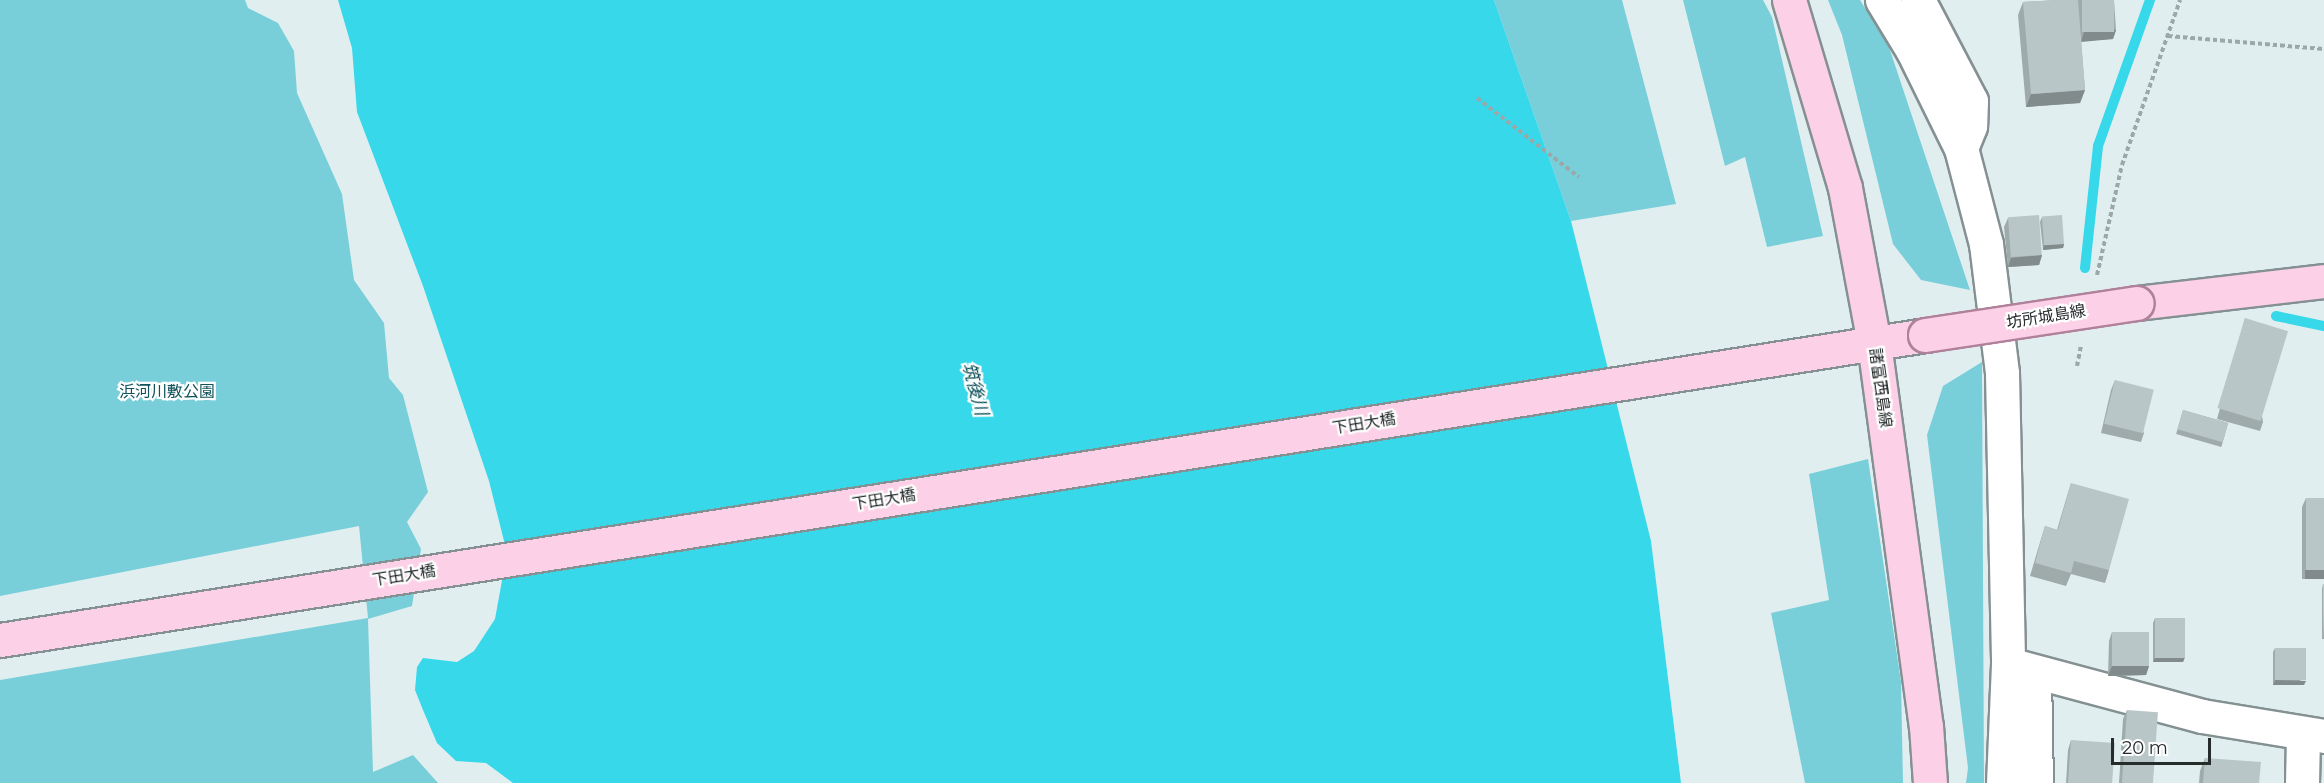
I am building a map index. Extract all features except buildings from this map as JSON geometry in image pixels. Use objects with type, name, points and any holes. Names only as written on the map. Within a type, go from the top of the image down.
[{"type":"main road","name":"諸富西島線","points":[[1789,0],[1845,188],[1874,343],[1926,726],[1930,783]]},
{"type":"main road","name":"坊所城島線","points":[[1768,360],[2137,303],[2324,281]]},
{"type":"main road","name":"下田大橋","points":[[0,640],[1768,360]]},
{"type":"street","points":[[1882,0],[1913,51],[1961,148],[1986,243],[2002,373],[2021,668],[2036,783]]},
{"type":"street","points":[[1918,0],[1971,101],[1970,126],[1961,148]]},
{"type":"street","points":[[2021,668],[2202,716],[2313,735],[2302,783]]},
{"type":"street","points":[[2003,783],[2021,668]]},
{"type":"path","points":[[2094,288],[2122,165],[2180,0]]},
{"type":"path","points":[[2168,36],[2324,49]]},
{"type":"path","points":[[1477,98],[1579,177]]},
{"type":"path","points":[[2077,366],[2082,344]]},
{"type":"green space","name":"浜河川敷公園","points":[[0,0],[245,0],[248,8],[278,23],[294,51],[297,93],[342,194],[354,280],[384,323],[389,378],[403,395],[428,492],[407,522],[421,549],[412,606],[368,619],[373,772],[413,755],[438,783],[0,783],[0,680],[368,618],[359,526],[0,596]]},
{"type":"green space","points":[[1494,0],[1622,0],[1676,204],[1571,221]]},
{"type":"green space","points":[[1683,0],[1763,0],[1772,17],[1823,236],[1767,247],[1745,157],[1725,166]]},
{"type":"green space","points":[[1828,0],[1860,0],[1889,47],[1970,290],[1921,280],[1893,244],[1842,35]]},
{"type":"green space","points":[[1982,362],[1984,783],[1966,783],[1968,768],[1927,435],[1943,386]]},
{"type":"green space","points":[[1868,459],[1901,682],[1903,783],[1805,783],[1771,613],[1829,600],[1809,474]]},
{"type":"water","name":"筑後川","points":[[338,0],[1494,0],[1571,221],[1651,541],[1681,783],[513,783],[486,763],[456,761],[437,743],[423,710],[415,690],[417,667],[423,658],[457,662],[474,651],[495,619],[507,553],[489,481],[423,286],[357,112],[352,48]]},
{"type":"waterway","points":[[2085,268],[2098,146],[2150,0]]},
{"type":"waterway","points":[[2276,316],[2324,326]]}]
